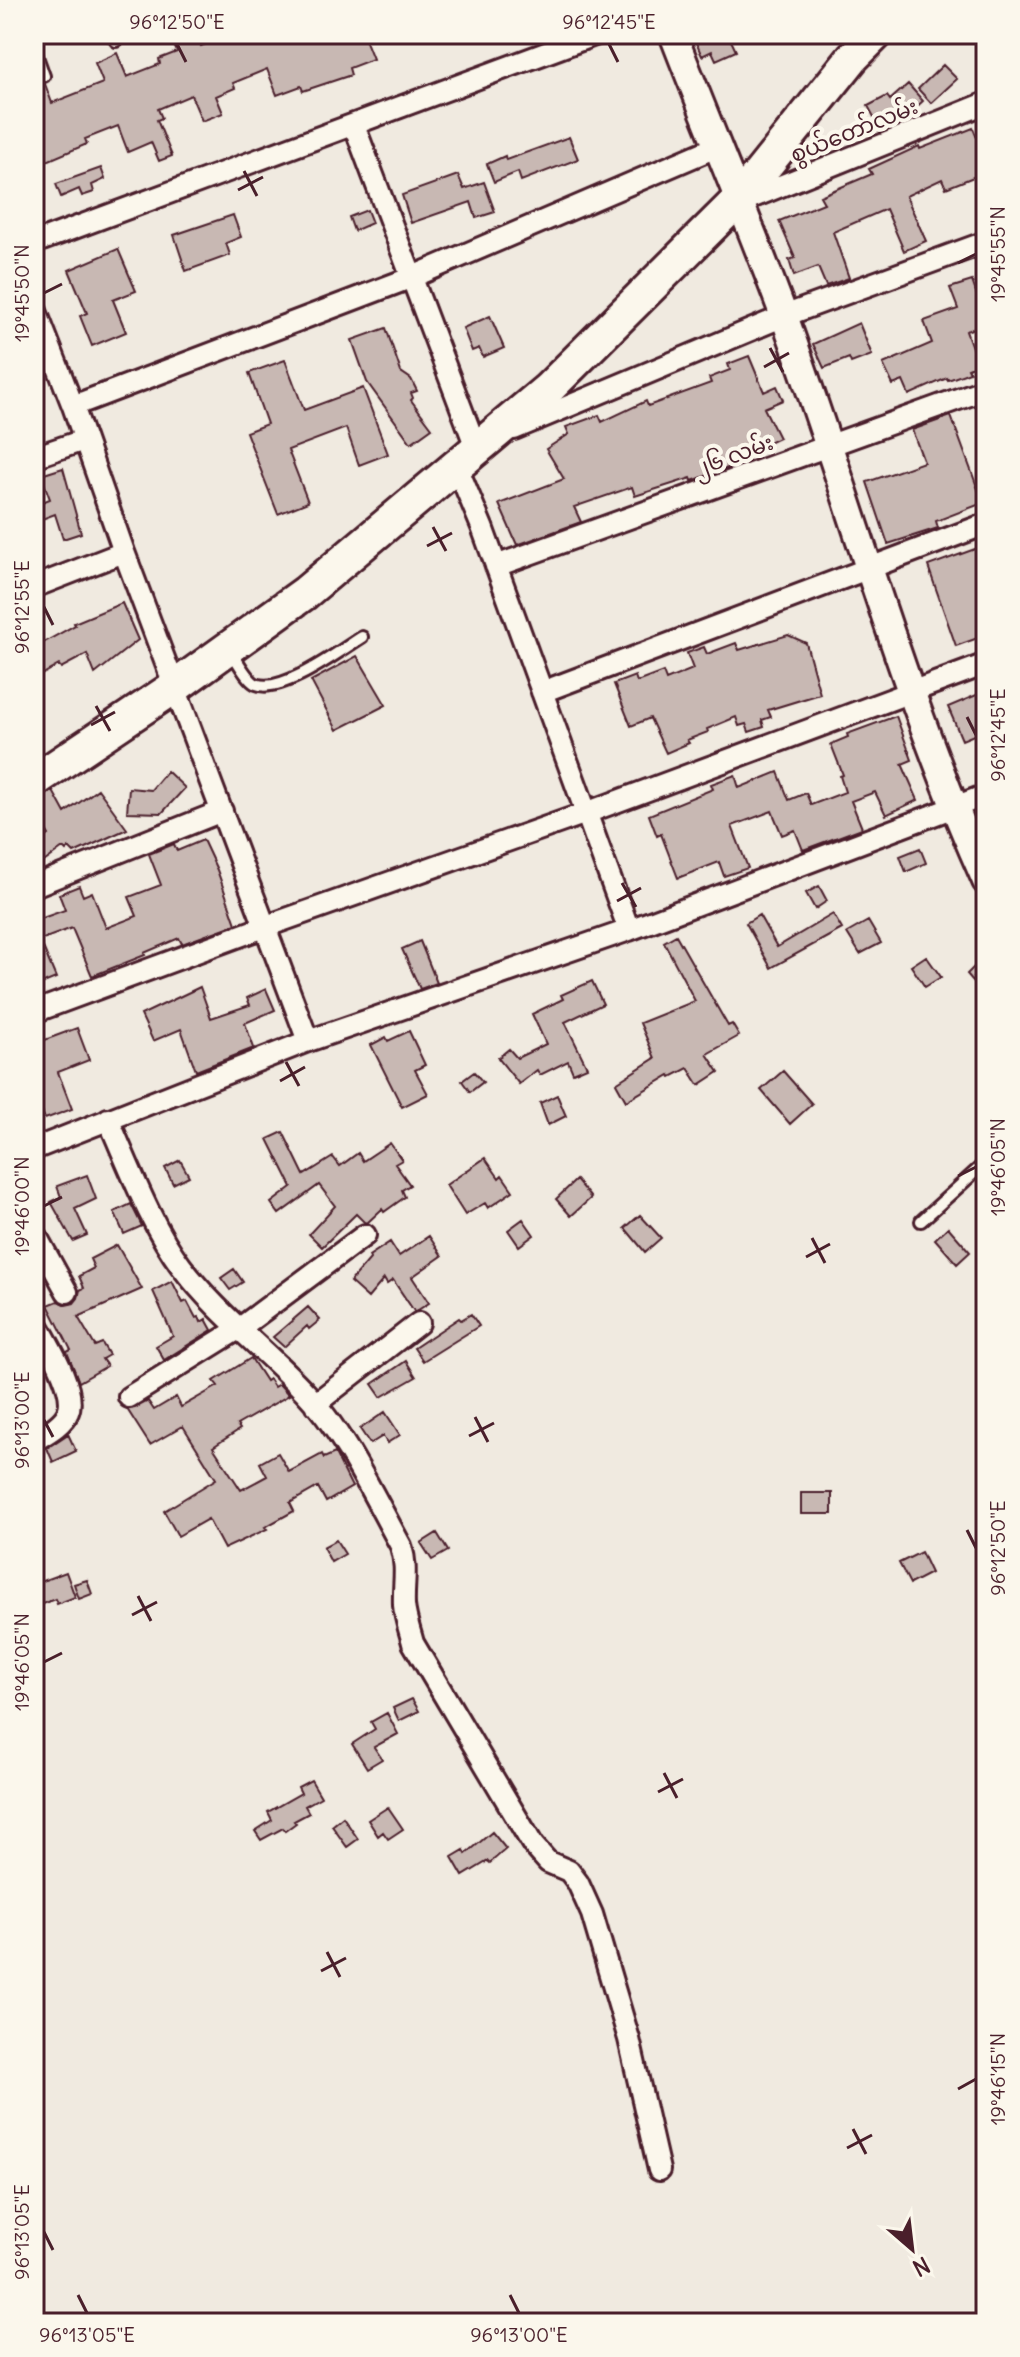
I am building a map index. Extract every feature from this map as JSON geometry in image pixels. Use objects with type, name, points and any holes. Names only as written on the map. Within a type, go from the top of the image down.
[{"type":"main road","points":[[34,781],[176,686],[305,593],[548,389],[739,200],[853,57],[876,34]]},
{"type":"street","points":[[34,243],[597,34]]},
{"type":"street","points":[[673,34],[784,316],[868,569],[953,807],[986,881]]},
{"type":"street","name":"စွယ်တော်လမ်း","points":[[739,200],[986,103]]},
{"type":"street","points":[[354,125],[475,452],[496,566],[629,930]]},
{"type":"street","points":[[73,406],[410,278],[716,147]]},
{"type":"street","points":[[475,452],[784,316],[986,242]]},
{"type":"street","points":[[36,319],[73,406],[124,552],[308,1041]]},
{"type":"street","name":"၂၆ လမ်း","points":[[496,566],[986,389]]},
{"type":"street","points":[[34,457],[84,440]]},
{"type":"street","points":[[542,692],[986,524]]},
{"type":"street","points":[[34,587],[124,552]]},
{"type":"street","points":[[34,1012],[586,813],[986,664]]},
{"type":"street","points":[[34,1149],[308,1041],[629,930],[986,795]]},
{"type":"street","points":[[34,886],[222,811]]},
{"type":"street","points":[[108,1119],[175,1258],[204,1293],[315,1404],[331,1424],[401,1546],[406,1566],[404,1610],[413,1643],[533,1845],[548,1862],[569,1871],[578,1883],[592,1914],[629,2039],[659,2170]]},
{"type":"street","points":[[34,1232],[67,1292]]},
{"type":"street","points":[[129,1397],[240,1328],[365,1235]]},
{"type":"street","points":[[34,1319],[65,1379],[70,1400],[66,1417],[34,1441]]},
{"type":"street","points":[[315,1404],[419,1323]]},
{"type":"lane","points":[[34,48],[44,76]]},
{"type":"lane","points":[[229,648],[253,682],[267,686],[322,663],[362,637]]},
{"type":"lane","points":[[921,1221],[986,1162]]},
{"type":"building","points":[[169,34],[196,34],[201,46],[232,34],[363,34],[373,59],[349,68],[351,75],[303,91],[301,86],[277,95],[267,69],[233,83],[235,88],[216,96],[223,113],[202,121],[191,95],[158,109],[162,118],[157,120],[172,156],[159,161],[151,142],[128,152],[118,126],[85,139],[87,144],[47,161],[43,152],[34,156],[34,72],[38,82],[45,84],[52,103],[103,83],[95,63],[117,53],[127,77],[160,64],[159,59],[177,52]]},
{"type":"building","points":[[692,34],[728,34],[736,51],[716,60],[712,51],[702,56]]},
{"type":"building","points":[[943,65],[957,79],[931,103],[918,89]]},
{"type":"building","points":[[908,84],[923,101],[912,111],[880,128],[868,106],[887,96],[890,100]]},
{"type":"building","points":[[973,128],[986,160],[986,172],[946,188],[942,179],[906,196],[926,241],[904,251],[886,209],[833,232],[849,278],[826,286],[818,267],[794,276],[789,260],[795,258],[779,221],[824,203],[820,196],[872,174],[869,169],[919,146],[920,149]]},
{"type":"building","points":[[569,137],[578,159],[521,181],[518,172],[494,182],[487,164]]},
{"type":"building","points":[[101,168],[105,179],[92,185],[94,192],[82,196],[79,189],[61,197],[56,184]]},
{"type":"building","points":[[458,175],[464,189],[484,182],[495,212],[476,218],[471,202],[411,223],[402,195]]},
{"type":"building","points":[[367,210],[372,223],[354,231],[349,217]]},
{"type":"building","points":[[233,215],[241,237],[226,243],[230,255],[186,271],[174,235]]},
{"type":"building","points":[[118,249],[136,291],[113,300],[126,332],[92,346],[80,316],[87,313],[69,270]]},
{"type":"building","points":[[972,281],[986,321],[986,324],[966,331],[978,364],[968,368],[970,372],[947,378],[909,395],[903,381],[893,385],[883,364],[932,343],[924,321],[958,309],[950,288]]},
{"type":"building","points":[[490,316],[504,348],[483,357],[479,348],[472,351],[463,328]]},
{"type":"building","points":[[859,323],[872,355],[851,363],[849,358],[824,368],[813,344]]},
{"type":"building","points":[[386,328],[401,372],[411,379],[417,391],[411,393],[411,400],[432,428],[411,443],[367,382],[352,340]]},
{"type":"building","points":[[749,356],[764,392],[777,386],[783,400],[764,408],[779,438],[734,459],[736,465],[692,481],[691,478],[635,496],[632,487],[574,507],[581,522],[517,545],[499,504],[564,479],[546,449],[569,434],[566,427],[599,415],[602,422],[646,401],[648,406],[711,383],[709,378],[730,370],[728,364]]},
{"type":"building","points":[[285,360],[304,410],[363,388],[388,454],[359,465],[346,428],[288,450],[308,502],[278,514],[246,432],[267,424],[249,373]]},
{"type":"building","points":[[951,416],[983,503],[936,521],[938,528],[888,544],[867,482],[924,462],[912,430]]},
{"type":"building","points":[[63,468],[81,533],[63,539],[55,514],[34,522],[34,505],[50,499],[41,475]]},
{"type":"building","points":[[986,545],[986,635],[956,646],[928,566]]},
{"type":"building","points":[[122,603],[138,640],[95,674],[87,654],[34,679],[34,648],[74,623]]},
{"type":"building","points":[[788,635],[806,643],[820,694],[768,710],[771,717],[762,720],[764,727],[749,732],[746,724],[739,726],[736,717],[707,729],[708,732],[666,753],[650,718],[631,726],[614,684],[635,676],[637,682],[663,672],[666,680],[693,669],[687,653],[704,647],[707,654],[736,643],[739,650]]},
{"type":"building","points":[[357,656],[386,705],[337,730],[311,681]]},
{"type":"building","points":[[986,691],[986,730],[962,740],[948,707]]},
{"type":"building","points":[[896,716],[912,760],[902,764],[918,800],[886,815],[875,792],[851,801],[862,828],[803,850],[795,830],[782,835],[772,811],[732,826],[748,868],[724,876],[719,862],[678,878],[661,834],[657,836],[649,815],[713,789],[711,784],[735,775],[739,788],[778,772],[789,800],[806,793],[811,805],[845,792],[840,776],[843,775],[831,744],[848,737],[847,734]]},
{"type":"building","points":[[167,771],[185,788],[162,813],[127,812],[129,788],[151,790]]},
{"type":"building","points":[[98,789],[127,829],[74,853],[69,848],[66,851],[63,848],[34,869],[34,846],[49,835],[34,810],[34,801],[53,791],[65,813]]},
{"type":"building","points":[[203,840],[236,924],[182,944],[179,938],[92,976],[72,928],[40,940],[56,978],[34,987],[34,921],[65,910],[59,894],[79,886],[83,896],[92,892],[106,928],[137,916],[129,897],[161,885],[149,854],[174,844],[177,851]]},
{"type":"building","points":[[920,848],[926,863],[906,872],[900,856]]},
{"type":"building","points":[[819,886],[827,901],[815,909],[806,893]]},
{"type":"building","points":[[833,914],[842,929],[771,968],[746,923],[759,915],[777,947]]},
{"type":"building","points":[[868,921],[881,943],[860,954],[847,933]]},
{"type":"building","points":[[676,935],[728,1026],[732,1024],[739,1036],[707,1054],[719,1072],[699,1085],[688,1068],[626,1101],[616,1083],[655,1058],[640,1023],[695,1001],[664,942]]},
{"type":"building","points":[[420,941],[437,983],[420,989],[402,949]]},
{"type":"building","points":[[926,956],[941,977],[925,987],[911,966]]},
{"type":"building","points":[[977,964],[986,974],[986,996],[967,974]]},
{"type":"building","points":[[592,981],[603,1004],[565,1022],[587,1067],[573,1073],[568,1061],[540,1075],[537,1070],[519,1084],[498,1058],[509,1049],[517,1058],[546,1044],[532,1014],[563,999],[561,995]]},
{"type":"building","points":[[200,987],[211,1018],[250,1005],[247,998],[266,989],[275,1010],[245,1023],[254,1048],[196,1071],[181,1029],[153,1041],[141,1015]]},
{"type":"building","points":[[77,1028],[89,1060],[58,1072],[72,1109],[45,1119],[34,1091],[34,1044]]},
{"type":"building","points":[[409,1031],[425,1065],[415,1070],[428,1094],[402,1107],[371,1045]]},
{"type":"building","points":[[783,1071],[812,1104],[790,1124],[761,1090]]},
{"type":"building","points":[[474,1072],[483,1082],[470,1092],[462,1081]]},
{"type":"building","points":[[557,1095],[566,1116],[548,1125],[540,1103]]},
{"type":"building","points":[[283,1132],[304,1175],[333,1157],[340,1166],[358,1153],[363,1161],[390,1143],[402,1160],[395,1164],[410,1185],[402,1190],[405,1197],[384,1212],[382,1209],[367,1223],[356,1214],[322,1247],[309,1234],[335,1206],[319,1185],[279,1214],[271,1203],[292,1187],[268,1139]]},
{"type":"building","points":[[485,1158],[513,1191],[488,1208],[485,1203],[465,1215],[446,1185]]},
{"type":"building","points":[[180,1160],[189,1176],[173,1184],[165,1168]]},
{"type":"building","points":[[87,1175],[96,1199],[75,1209],[87,1235],[73,1241],[51,1202],[61,1197],[57,1186]]},
{"type":"building","points":[[576,1180],[591,1198],[571,1216],[556,1199]]},
{"type":"building","points":[[131,1204],[142,1226],[124,1234],[114,1212]]},
{"type":"building","points":[[640,1215],[661,1238],[645,1252],[625,1228]]},
{"type":"building","points":[[523,1219],[534,1235],[519,1246],[508,1230]]},
{"type":"building","points":[[948,1227],[970,1252],[957,1264],[935,1239]]},
{"type":"building","points":[[429,1236],[442,1256],[412,1277],[429,1303],[418,1310],[414,1311],[393,1280],[387,1284],[384,1279],[368,1298],[350,1282],[370,1259],[369,1256],[390,1242],[399,1256]]},
{"type":"building","points":[[117,1245],[142,1289],[78,1317],[95,1346],[102,1343],[109,1355],[102,1359],[107,1366],[79,1382],[67,1352],[71,1350],[48,1305],[58,1301],[66,1305],[74,1303],[84,1288],[79,1276],[94,1268],[90,1259]]},
{"type":"building","points":[[234,1269],[243,1282],[230,1290],[221,1278]]},
{"type":"building","points":[[172,1281],[183,1303],[187,1301],[196,1318],[199,1317],[201,1322],[206,1319],[212,1330],[164,1360],[156,1346],[173,1336],[153,1291]]},
{"type":"building","points":[[308,1307],[320,1320],[309,1329],[307,1326],[284,1347],[273,1337]]},
{"type":"building","points":[[471,1314],[479,1326],[423,1361],[414,1348],[459,1318],[461,1320]]},
{"type":"building","points":[[251,1358],[266,1381],[269,1379],[274,1387],[279,1384],[289,1395],[237,1425],[240,1429],[213,1447],[241,1490],[267,1476],[260,1463],[278,1453],[289,1472],[322,1454],[324,1458],[335,1453],[352,1487],[326,1502],[318,1487],[290,1503],[294,1511],[265,1527],[267,1529],[224,1549],[208,1519],[178,1536],[164,1511],[216,1479],[183,1426],[150,1445],[127,1409],[148,1401],[154,1410],[176,1397],[181,1407],[218,1386],[214,1381]]},
{"type":"building","points":[[406,1361],[416,1377],[381,1397],[372,1384]]},
{"type":"building","points":[[385,1412],[400,1435],[387,1443],[383,1436],[370,1444],[360,1429]]},
{"type":"building","points":[[68,1434],[76,1451],[53,1462],[47,1448]]},
{"type":"building","points":[[801,1493],[832,1493],[832,1514],[801,1514]]},
{"type":"building","points":[[437,1533],[448,1551],[432,1560],[421,1543]]},
{"type":"building","points":[[336,1540],[345,1554],[331,1562],[323,1547]]},
{"type":"building","points":[[921,1552],[931,1573],[910,1584],[899,1563]]},
{"type":"building","points":[[66,1572],[75,1597],[57,1604],[55,1599],[34,1607],[34,1584]]},
{"type":"building","points":[[87,1580],[92,1594],[79,1599],[74,1584]]},
{"type":"building","points":[[412,1699],[419,1711],[399,1721],[393,1708]]},
{"type":"building","points":[[387,1713],[398,1734],[374,1747],[382,1759],[367,1768],[352,1744],[375,1729],[371,1722]]},
{"type":"building","points":[[311,1780],[321,1797],[305,1806],[309,1813],[294,1821],[296,1823],[285,1831],[283,1828],[261,1840],[255,1831],[272,1820],[268,1812],[301,1793],[298,1787]]},
{"type":"building","points":[[388,1807],[403,1829],[388,1839],[383,1832],[378,1836],[368,1820]]},
{"type":"building","points":[[343,1817],[358,1839],[347,1847],[332,1826]]},
{"type":"building","points":[[492,1832],[506,1849],[490,1863],[488,1861],[463,1876],[452,1857],[464,1850],[466,1854]]}]
